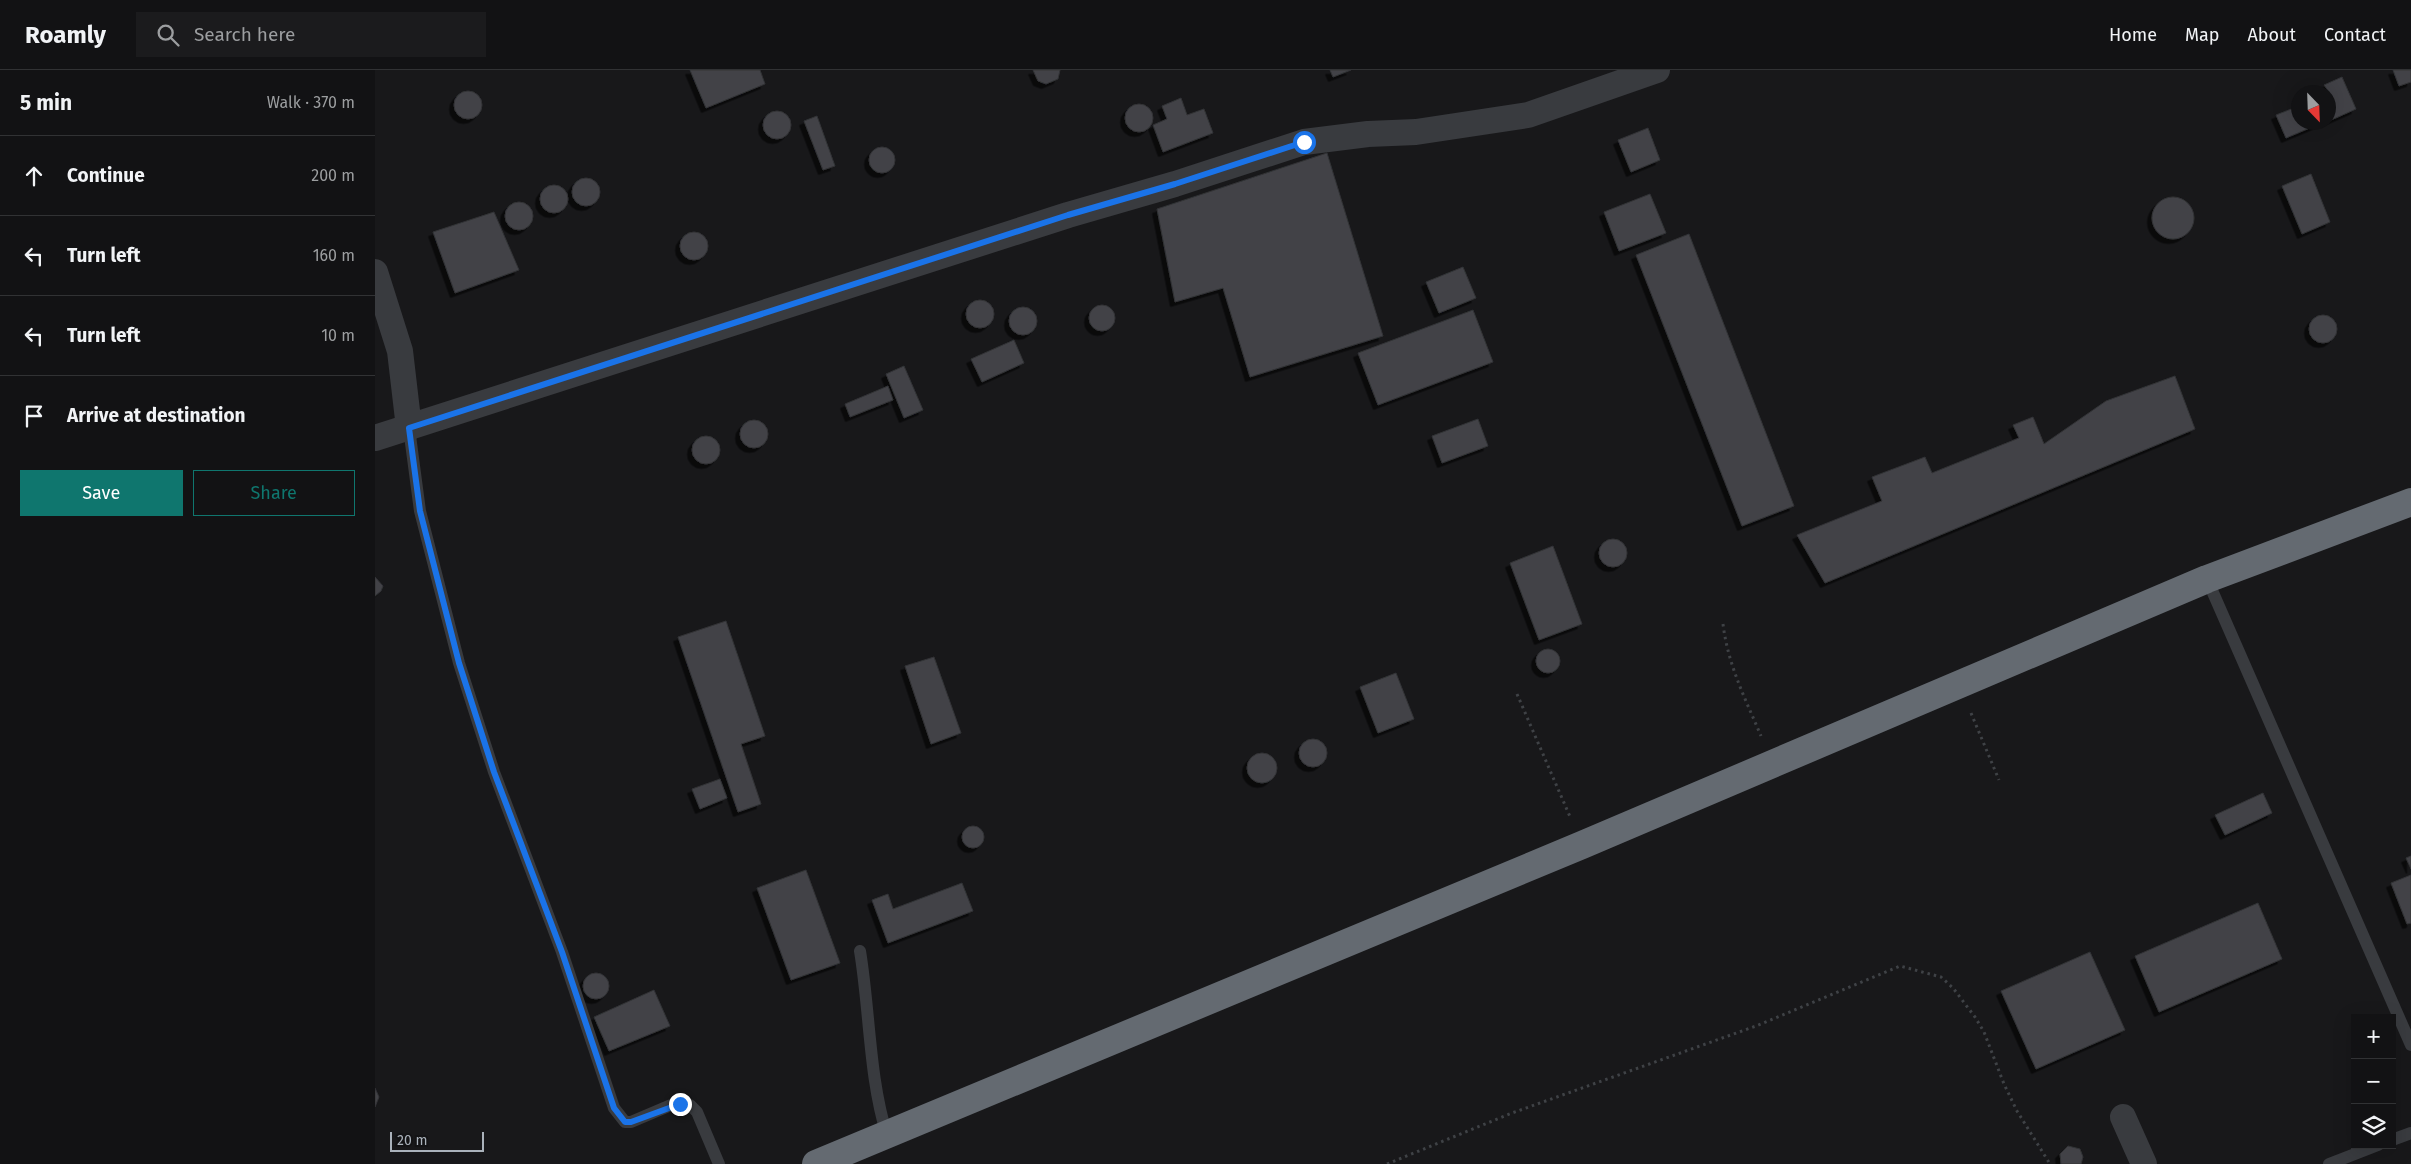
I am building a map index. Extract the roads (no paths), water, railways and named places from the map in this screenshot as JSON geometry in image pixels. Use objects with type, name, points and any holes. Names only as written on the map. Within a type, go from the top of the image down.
[{"type":"highway","points":[[816,1164],[1582,845],[2207,579],[2411,502]]},
{"type":"street","points":[[375,438],[1049,221],[1175,184],[1304,142],[1368,134],[1416,132],[1529,115],[1657,70]]},
{"type":"street","points":[[375,272],[400,351],[409,428]]},
{"type":"street","points":[[2123,1117],[2144,1164]]},
{"type":"lane","points":[[409,428],[420,511],[459,663],[494,772],[562,952],[614,1108],[625,1122],[631,1122],[671,1105],[690,1105],[697,1112],[719,1164]]},
{"type":"lane","points":[[2207,579],[2411,1045]]},
{"type":"lane","points":[[860,952],[868,1001],[878,1108],[887,1136]]},
{"type":"lane","points":[[2396,1139],[2411,1133]]},
{"type":"lane","points":[[2329,1164],[2368,1149]]}]
